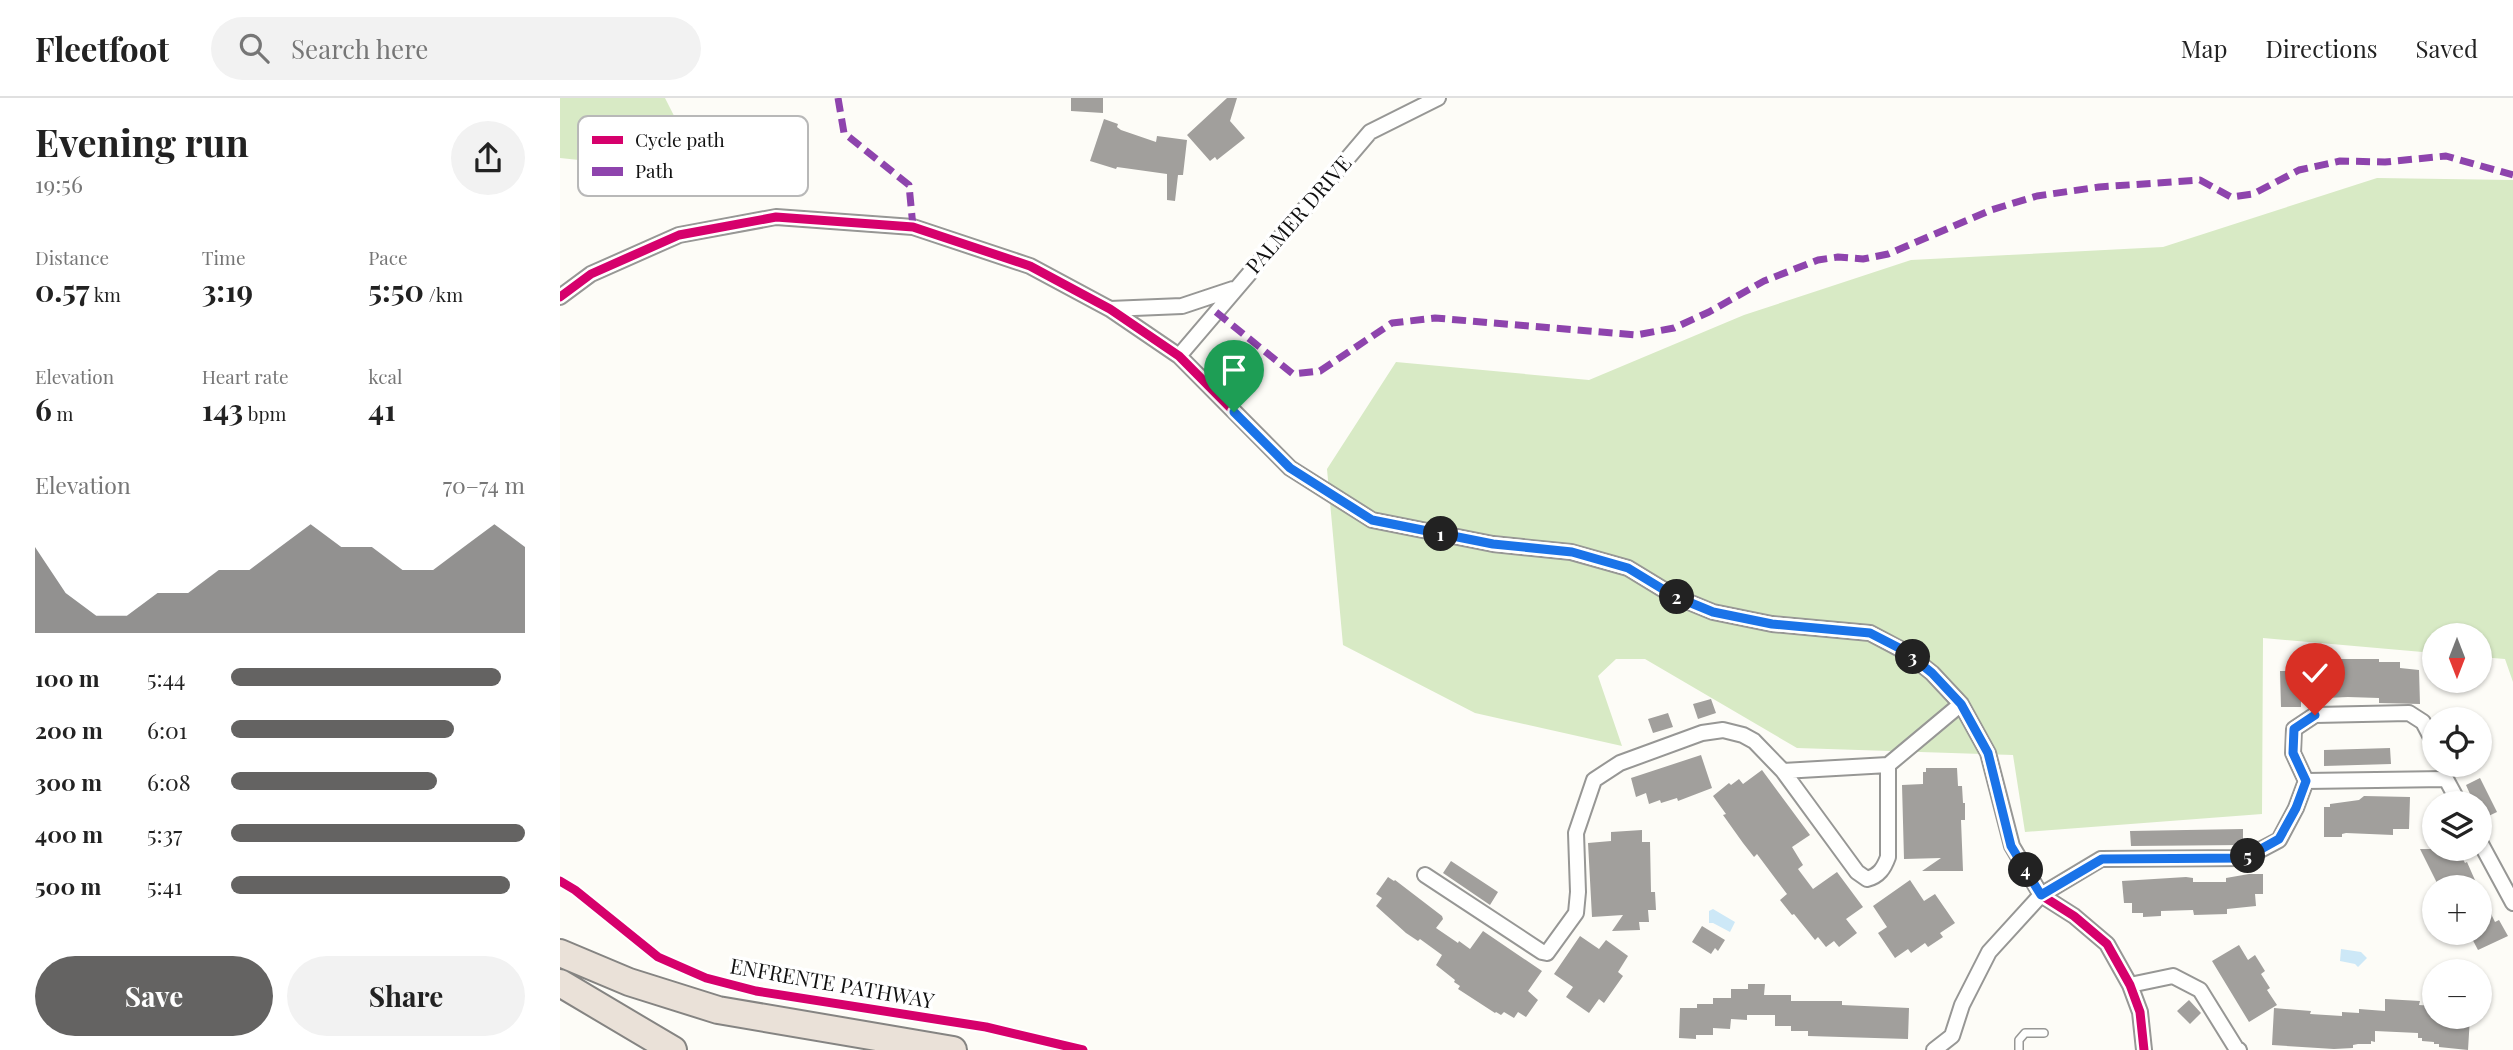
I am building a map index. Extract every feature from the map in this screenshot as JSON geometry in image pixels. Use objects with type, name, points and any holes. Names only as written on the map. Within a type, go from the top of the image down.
[{"type":"highway","points":[[560,953],[629,982],[709,1007],[752,1017],[953,1050]]},
{"type":"highway","points":[[560,983],[673,1050]]},
{"type":"street","name":"PALMER DRIVE","points":[[1179,356],[1370,132],[1438,98]]},
{"type":"street","points":[[560,297],[591,274],[680,235],[776,217],[913,227],[1030,266],[1110,309],[1179,356],[1290,468],[1372,520],[1493,544],[1572,552],[1628,568],[1674,596],[1713,612],[1772,624],[1870,633],[1905,651],[1932,673],[1961,704],[1988,753],[2011,846],[2041,895],[2074,916],[2107,944],[2130,985],[2140,1012],[2144,1050]]},
{"type":"street","points":[[1110,309],[1182,306],[1238,287]]},
{"type":"street","points":[[1783,771],[1888,765],[1961,704]]},
{"type":"street","points":[[1934,1050],[1952,1036],[1962,1005],[1989,952],[2041,895],[2102,859],[2245,858],[2279,839],[2296,808],[2306,781],[2293,753],[2294,729],[2315,715],[2409,713],[2422,721]]},
{"type":"street","points":[[1425,876],[1547,953],[1576,913],[1576,833],[1594,780],[1620,762],[1702,733],[1723,730],[1743,734],[1754,741],[1783,771],[1857,872],[1867,879],[1877,875],[1885,867],[1888,857],[1888,765]]},
{"type":"street","points":[[2306,781],[2446,779],[2452,791]]},
{"type":"street","points":[[2490,861],[2513,903]]},
{"type":"street","points":[[2130,985],[2173,976],[2200,990],[2239,1050]]},
{"type":"lane","points":[[2019,1050],[2019,1040],[2025,1033],[2044,1033]]},
{"type":"green space","points":[[560,98],[665,98],[674,116],[578,116],[578,160],[560,158]]},
{"type":"green space","points":[[2377,178],[2513,180],[2513,682],[2505,659],[2492,658],[2492,623],[2422,623],[2422,652],[2263,638],[2262,814],[2025,832],[2013,755],[1797,748],[1645,659],[1616,659],[1598,676],[1622,746],[1475,713],[1343,645],[1327,469],[1396,362],[1589,380],[1744,315],[1911,260],[2163,247]]},
{"type":"water","points":[[1713,909],[1735,922],[1730,932],[1709,923],[1709,911]]},
{"type":"water","points":[[2341,949],[2361,952],[2367,958],[2358,967],[2340,961]]},
{"type":"building","points":[[1071,98],[1103,98],[1103,113],[1071,111]]},
{"type":"building","points":[[1227,98],[1237,98],[1230,121],[1245,138],[1217,160],[1215,157],[1210,161],[1187,135]]},
{"type":"building","points":[[1104,119],[1118,124],[1117,127],[1121,130],[1156,142],[1157,136],[1187,140],[1183,175],[1178,175],[1175,201],[1167,200],[1167,174],[1116,169],[1090,161]]},
{"type":"building","points":[[2311,659],[2379,659],[2379,662],[2400,662],[2400,668],[2419,670],[2420,704],[2379,703],[2379,698],[2348,697],[2301,699],[2301,707],[2281,707],[2280,671],[2298,671],[2298,662]]},
{"type":"building","points":[[1711,699],[1716,713],[1698,719],[1693,704]]},
{"type":"building","points":[[1668,713],[1673,727],[1653,733],[1648,719]]},
{"type":"building","points":[[2390,748],[2391,764],[2324,766],[2324,750]]},
{"type":"building","points":[[1701,755],[1712,788],[1678,801],[1677,798],[1649,804],[1646,793],[1636,797],[1631,778]]},
{"type":"building","points":[[1926,768],[1957,768],[1958,786],[1962,786],[1965,803],[1965,820],[1961,820],[1963,871],[1922,871],[1941,858],[1904,859],[1902,785],[1923,784],[1923,772],[1926,772]]},
{"type":"building","points":[[1762,770],[1810,835],[1792,847],[1803,865],[1798,869],[1813,889],[1837,872],[1863,907],[1846,919],[1857,933],[1839,947],[1834,941],[1826,947],[1818,937],[1815,940],[1794,914],[1792,915],[1780,900],[1787,894],[1757,854],[1754,857],[1743,843],[1713,796],[1729,783],[1731,785],[1739,779],[1743,784]]},
{"type":"building","points":[[2480,778],[2486,791],[2469,791],[2466,785]]},
{"type":"building","points":[[2364,796],[2410,797],[2409,829],[2393,829],[2393,835],[2346,833],[2342,834],[2342,837],[2324,837],[2324,807],[2359,800]]},
{"type":"building","points":[[2492,802],[2497,812],[2492,814]]},
{"type":"building","points":[[2243,829],[2243,845],[2131,846],[2130,831]]},
{"type":"building","points":[[1642,830],[1642,842],[1650,842],[1651,892],[1655,892],[1656,910],[1648,910],[1649,922],[1639,922],[1640,930],[1612,931],[1623,915],[1592,917],[1588,843],[1611,841],[1611,832]]},
{"type":"building","points":[[1451,861],[1498,892],[1490,905],[1443,873]]},
{"type":"building","points":[[2426,861],[2464,861],[2473,875],[2433,875]]},
{"type":"building","points":[[2263,874],[2263,894],[2255,894],[2256,906],[2227,909],[2227,914],[2194,915],[2193,910],[2161,911],[2161,916],[2143,917],[2143,913],[2132,913],[2132,903],[2124,903],[2122,881],[2186,877],[2193,878],[2193,882],[2226,882],[2226,878]]},
{"type":"building","points":[[1388,877],[1442,916],[1443,919],[1436,928],[1458,943],[1459,941],[1470,949],[1483,931],[1542,971],[1528,991],[1538,1000],[1526,1017],[1518,1012],[1514,1018],[1504,1012],[1501,1015],[1495,1013],[1458,989],[1460,986],[1455,980],[1436,965],[1442,955],[1420,939],[1418,941],[1406,933],[1376,906],[1382,898],[1376,894]]},
{"type":"building","points":[[1910,880],[1924,901],[1935,894],[1955,923],[1940,933],[1943,937],[1928,947],[1925,943],[1911,953],[1908,949],[1895,958],[1878,933],[1887,927],[1873,906]]},
{"type":"building","points":[[2492,916],[2495,922],[2499,920],[2508,936],[2492,943]]},
{"type":"building","points":[[1702,926],[1725,940],[1718,951],[1715,948],[1711,954],[1692,942]]},
{"type":"building","points":[[1580,936],[1599,949],[1606,940],[1628,956],[1618,972],[1623,976],[1604,1003],[1599,999],[1589,1013],[1566,997],[1573,987],[1554,974]]},
{"type":"building","points":[[2239,945],[2248,960],[2255,955],[2265,971],[2261,974],[2270,988],[2267,990],[2277,1005],[2249,1022],[2212,961]]},
{"type":"building","points":[[2475,945],[2489,945],[2478,950]]},
{"type":"building","points":[[1748,984],[1765,984],[1764,995],[1791,995],[1791,1001],[1842,1001],[1842,1005],[1909,1008],[1908,1039],[1808,1036],[1808,1031],[1791,1031],[1791,1026],[1775,1026],[1775,1015],[1747,1015],[1747,1020],[1731,1019],[1730,1029],[1713,1028],[1713,1035],[1696,1035],[1696,1039],[1679,1038],[1680,1008],[1713,1004],[1713,998],[1731,998],[1731,989],[1748,989]]},
{"type":"building","points":[[2385,999],[2420,1001],[2422,1029],[2469,1029],[2468,1050],[2439,1047],[2439,1044],[2434,1042],[2422,1041],[2422,1038],[2418,1038],[2418,1033],[2375,1031],[2375,1042],[2353,1045],[2353,1048],[2272,1045],[2274,1008],[2342,1016],[2342,1012],[2359,1013],[2359,1009],[2385,1011]]},
{"type":"building","points":[[2189,1000],[2201,1013],[2190,1024],[2177,1011]]},
{"type":"marked path","points":[[838,98],[844,133],[909,185],[913,227]]},
{"type":"marked path","points":[[1216,312],[1293,374],[1320,371],[1392,323],[1435,318],[1636,335],[1674,328],[1764,281],[1818,260],[1838,257],[1863,259],[1888,254],[1991,210],[2037,196],[2099,187],[2200,180],[2231,197],[2253,194],[2299,170],[2340,161],[2385,162],[2446,156],[2513,175]]},
{"type":"cycle path","points":[[560,297],[591,274],[679,235],[776,217],[913,227],[1030,266],[1110,309],[1179,356],[1290,468],[1372,520],[1493,544],[1571,552],[1628,568],[1674,596],[1713,612],[1772,624],[1870,633],[1904,651],[1932,673],[1961,704],[1988,753],[2012,846],[2041,895],[2074,916],[2107,944],[2130,985],[2140,1012],[2144,1050]]},
{"type":"cycle path","name":"ENFRENTE PATHWAY","points":[[560,881],[658,957],[706,978],[756,991],[986,1027],[1083,1050]]},
{"type":"route","points":[[1234,412],[1290,468],[1372,520],[1493,544],[1572,552],[1628,568],[1674,596],[1713,612],[1772,624],[1870,633],[1905,651],[1932,673],[1961,704],[1988,753],[2011,846],[2041,895],[2102,859],[2245,858],[2279,839],[2296,808],[2306,781],[2293,753],[2294,729],[2315,715]]}]
